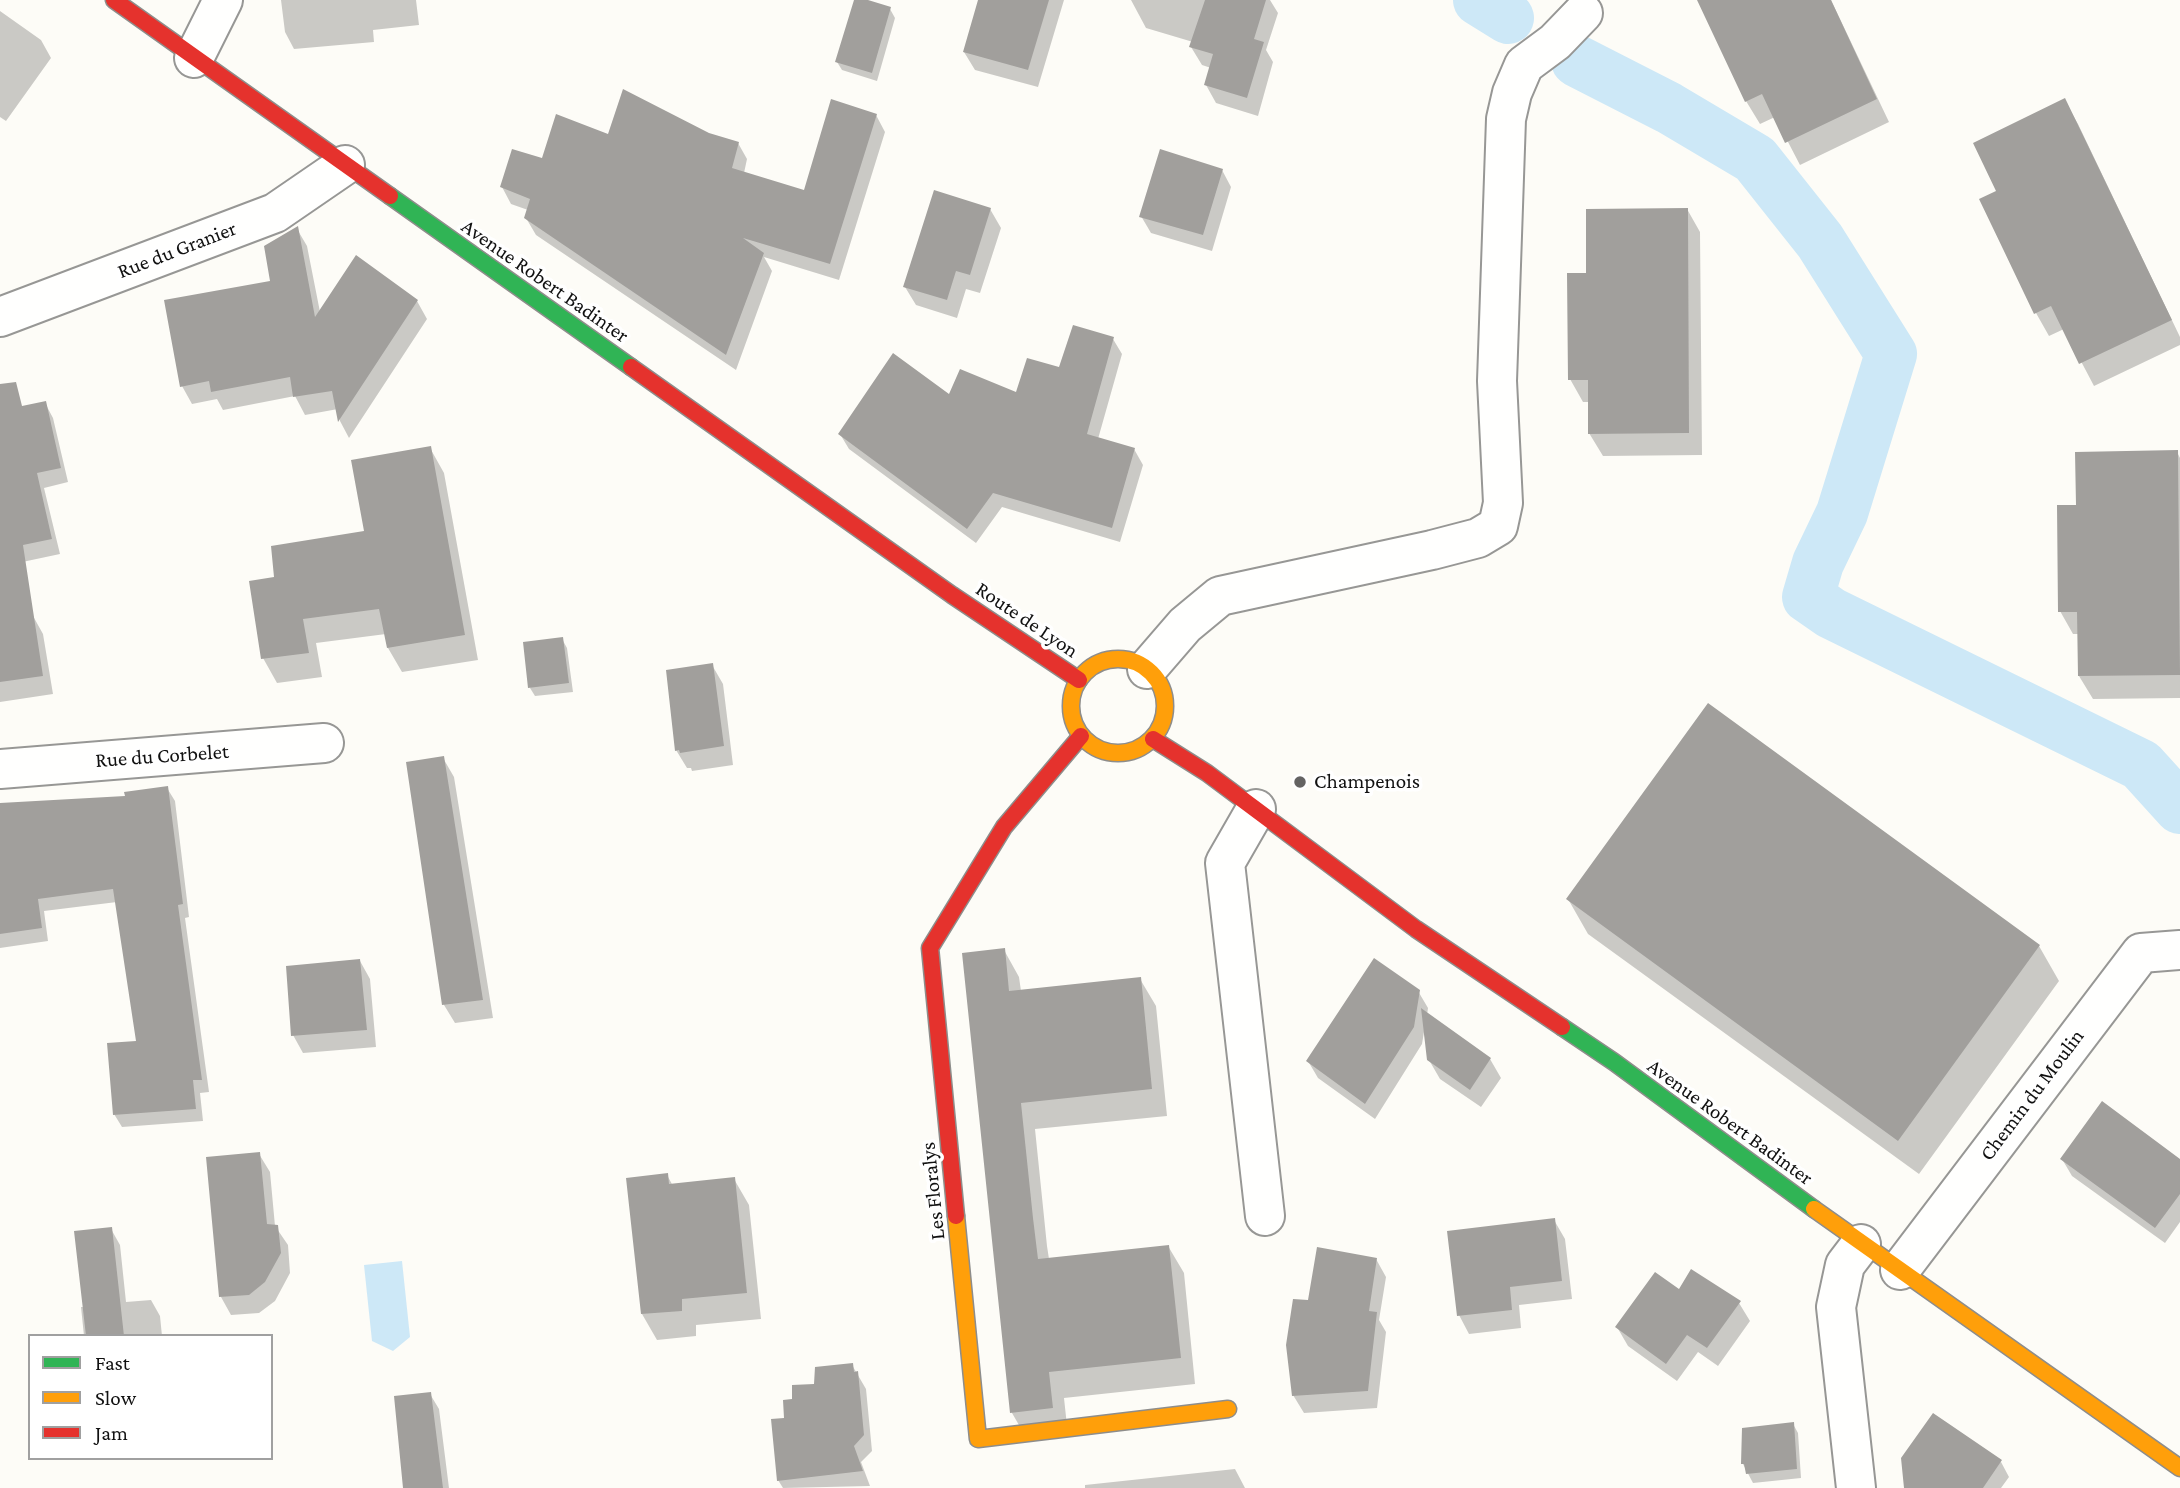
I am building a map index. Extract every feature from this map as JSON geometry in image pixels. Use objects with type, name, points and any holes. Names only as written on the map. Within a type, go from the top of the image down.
[{"type":"main road","name":"Avenue Robert Badinter","points":[[114,0],[952,596]]},
{"type":"main road","name":"Route de Lyon","points":[[952,596],[1079,680]]},
{"type":"main road","points":[[1111,660],[1136,663],[1147,669],[1158,680],[1164,695],[1165,710],[1161,725],[1153,738],[1142,747],[1117,754],[1104,751],[1081,736],[1071,709],[1073,694],[1087,670],[1111,660]]},
{"type":"main road","name":"Les Floralys","points":[[1081,736],[1004,827],[930,948],[978,1439],[1228,1409]]},
{"type":"main road","points":[[1153,738],[1256,809]]},
{"type":"main road","name":"Avenue Robert Badinter","points":[[1256,809],[1416,929],[1614,1062],[1861,1244],[2180,1468]]},
{"type":"street","points":[[194,58],[223,0]]},
{"type":"street","points":[[1147,669],[1185,625],[1220,596],[1432,550],[1478,538],[1498,526],[1503,503],[1497,381],[1506,119],[1512,93],[1524,65],[1555,42],[1583,13]]},
{"type":"street","name":"Rue du Granier","points":[[0,317],[275,212],[345,165]]},
{"type":"street","name":"Rue du Corbelet","points":[[0,769],[324,743]]},
{"type":"street","points":[[1256,809],[1225,863],[1265,1216]]},
{"type":"street","name":"Chemin du Moulin","points":[[1900,1270],[2141,953],[2180,950]]},
{"type":"street","points":[[1856,1488],[1836,1307],[1845,1265],[1861,1244]]},
{"type":"water","points":[[402,1261],[410,1337],[393,1351],[372,1341],[364,1265]]},
{"type":"building","points":[[854,0],[868,0],[891,7],[872,73],[835,62]]},
{"type":"building","points":[[978,0],[1049,0],[1028,70],[963,52]]},
{"type":"building","points":[[1205,0],[1266,0],[1254,39],[1264,42],[1247,98],[1204,85],[1213,54],[1189,47]]},
{"type":"building","points":[[1697,0],[1831,0],[1877,99],[1785,143],[1762,94],[1745,102]]},
{"type":"building","points":[[623,89],[709,133],[739,142],[732,168],[804,190],[831,99],[877,114],[830,264],[743,238],[764,253],[726,355],[524,218],[530,199],[500,187],[512,149],[542,158],[556,114],[608,134]]},
{"type":"building","points":[[2065,98],[2172,320],[2079,364],[2051,306],[2034,314],[1979,199],[1996,191],[1973,143]]},
{"type":"building","points":[[1160,149],[1223,169],[1203,235],[1139,217]]},
{"type":"building","points":[[934,190],[991,208],[970,275],[956,271],[947,300],[903,287]]},
{"type":"building","points":[[1688,208],[1689,433],[1588,434],[1588,380],[1568,380],[1567,273],[1586,273],[1586,209]]},
{"type":"building","points":[[298,226],[315,317],[356,255],[418,300],[338,422],[332,391],[293,397],[290,377],[211,392],[209,381],[180,387],[164,300],[270,281],[264,246]]},
{"type":"building","points":[[1073,325],[1114,337],[1087,434],[1135,448],[1112,528],[993,493],[967,529],[838,434],[893,353],[949,394],[960,369],[1016,392],[1027,358],[1059,367]]},
{"type":"building","points":[[16,382],[22,406],[46,401],[61,468],[37,473],[52,539],[23,545],[43,676],[0,682],[0,384]]},
{"type":"building","points":[[431,446],[465,635],[387,648],[379,609],[303,619],[309,653],[261,659],[249,581],[274,577],[271,546],[364,531],[351,460]]},
{"type":"building","points":[[2178,450],[2180,675],[2078,676],[2077,612],[2058,612],[2057,505],[2076,505],[2075,452]]},
{"type":"building","points":[[563,637],[569,683],[528,688],[523,642]]},
{"type":"building","points":[[713,663],[724,746],[680,753],[679,750],[675,751],[666,670]]},
{"type":"building","points":[[1708,703],[2040,945],[1898,1141],[1566,899]]},
{"type":"building","points":[[444,756],[483,1000],[442,1005],[406,762]]},
{"type":"building","points":[[168,786],[183,904],[178,905],[202,1080],[193,1080],[196,1109],[113,1115],[107,1043],[136,1041],[113,889],[38,899],[42,928],[0,934],[0,803],[125,796],[124,792]]},
{"type":"building","points":[[1005,948],[1009,991],[1141,977],[1152,1089],[1021,1103],[1033,1218],[1038,1259],[1169,1245],[1181,1358],[1049,1372],[1053,1408],[1010,1413],[962,953]]},
{"type":"building","points":[[1374,958],[1420,990],[1414,1027],[1365,1104],[1306,1061]]},
{"type":"building","points":[[360,959],[367,1030],[291,1036],[286,966]]},
{"type":"building","points":[[1421,1008],[1491,1058],[1470,1090],[1427,1060]]},
{"type":"building","points":[[2102,1101],[2180,1159],[2180,1194],[2155,1228],[2060,1159]]},
{"type":"building","points":[[260,1152],[267,1224],[278,1225],[281,1253],[265,1282],[249,1295],[219,1297],[206,1157]]},
{"type":"building","points":[[668,1173],[669,1184],[735,1177],[747,1293],[682,1299],[682,1311],[641,1314],[626,1178]]},
{"type":"building","points":[[1555,1218],[1562,1281],[1510,1287],[1512,1310],[1457,1316],[1447,1231]]},
{"type":"building","points":[[112,1227],[124,1334],[86,1334],[74,1231]]},
{"type":"building","points":[[1317,1247],[1377,1258],[1369,1311],[1377,1312],[1368,1391],[1292,1396],[1286,1345],[1293,1299],[1308,1300]]},
{"type":"building","points":[[1691,1269],[1741,1301],[1707,1348],[1687,1335],[1666,1364],[1615,1327],[1655,1272],[1679,1289]]},
{"type":"building","points":[[853,1363],[854,1372],[858,1371],[864,1435],[854,1446],[863,1471],[777,1481],[771,1419],[784,1418],[783,1400],[792,1399],[792,1385],[814,1384],[815,1367]]},
{"type":"building","points":[[431,1392],[443,1488],[403,1488],[394,1396]]},
{"type":"building","points":[[1933,1413],[2002,1460],[1983,1488],[1904,1488],[1901,1458]]},
{"type":"building","points":[[1794,1422],[1797,1469],[1746,1474],[1744,1464],[1741,1464],[1742,1428]]},
{"type":"waterway","points":[[1479,0],[1508,18]]},
{"type":"waterway","points":[[1577,61],[1669,108],[1755,159],[1820,241],[1891,354],[1842,513],[1818,563],[1808,597],[1831,613],[2141,765],[2180,808]]},
{"type":"traffic: fast","points":[[390,196],[631,367]]},
{"type":"traffic: fast","points":[[1562,1027],[1814,1209]]},
{"type":"traffic: slow","points":[[1118,659],[1136,663],[1151,673],[1161,688],[1165,706],[1161,724],[1151,739],[1136,749],[1118,753],[1100,749],[1085,739],[1075,724],[1071,706],[1075,688],[1085,673],[1100,663],[1118,659]]},
{"type":"traffic: slow","points":[[1814,1209],[2180,1468]]},
{"type":"traffic: slow","points":[[956,1216],[978,1439],[1228,1409]]},
{"type":"traffic: jam","points":[[114,0],[390,196]]},
{"type":"traffic: jam","points":[[631,367],[952,595],[1079,680]]},
{"type":"traffic: jam","points":[[956,1216],[930,948],[1004,827],[1081,736]]},
{"type":"traffic: jam","points":[[1153,739],[1207,773],[1416,929],[1562,1027]]},
{"type":"place","name":"Champenois","points":[[1300,782]]}]
